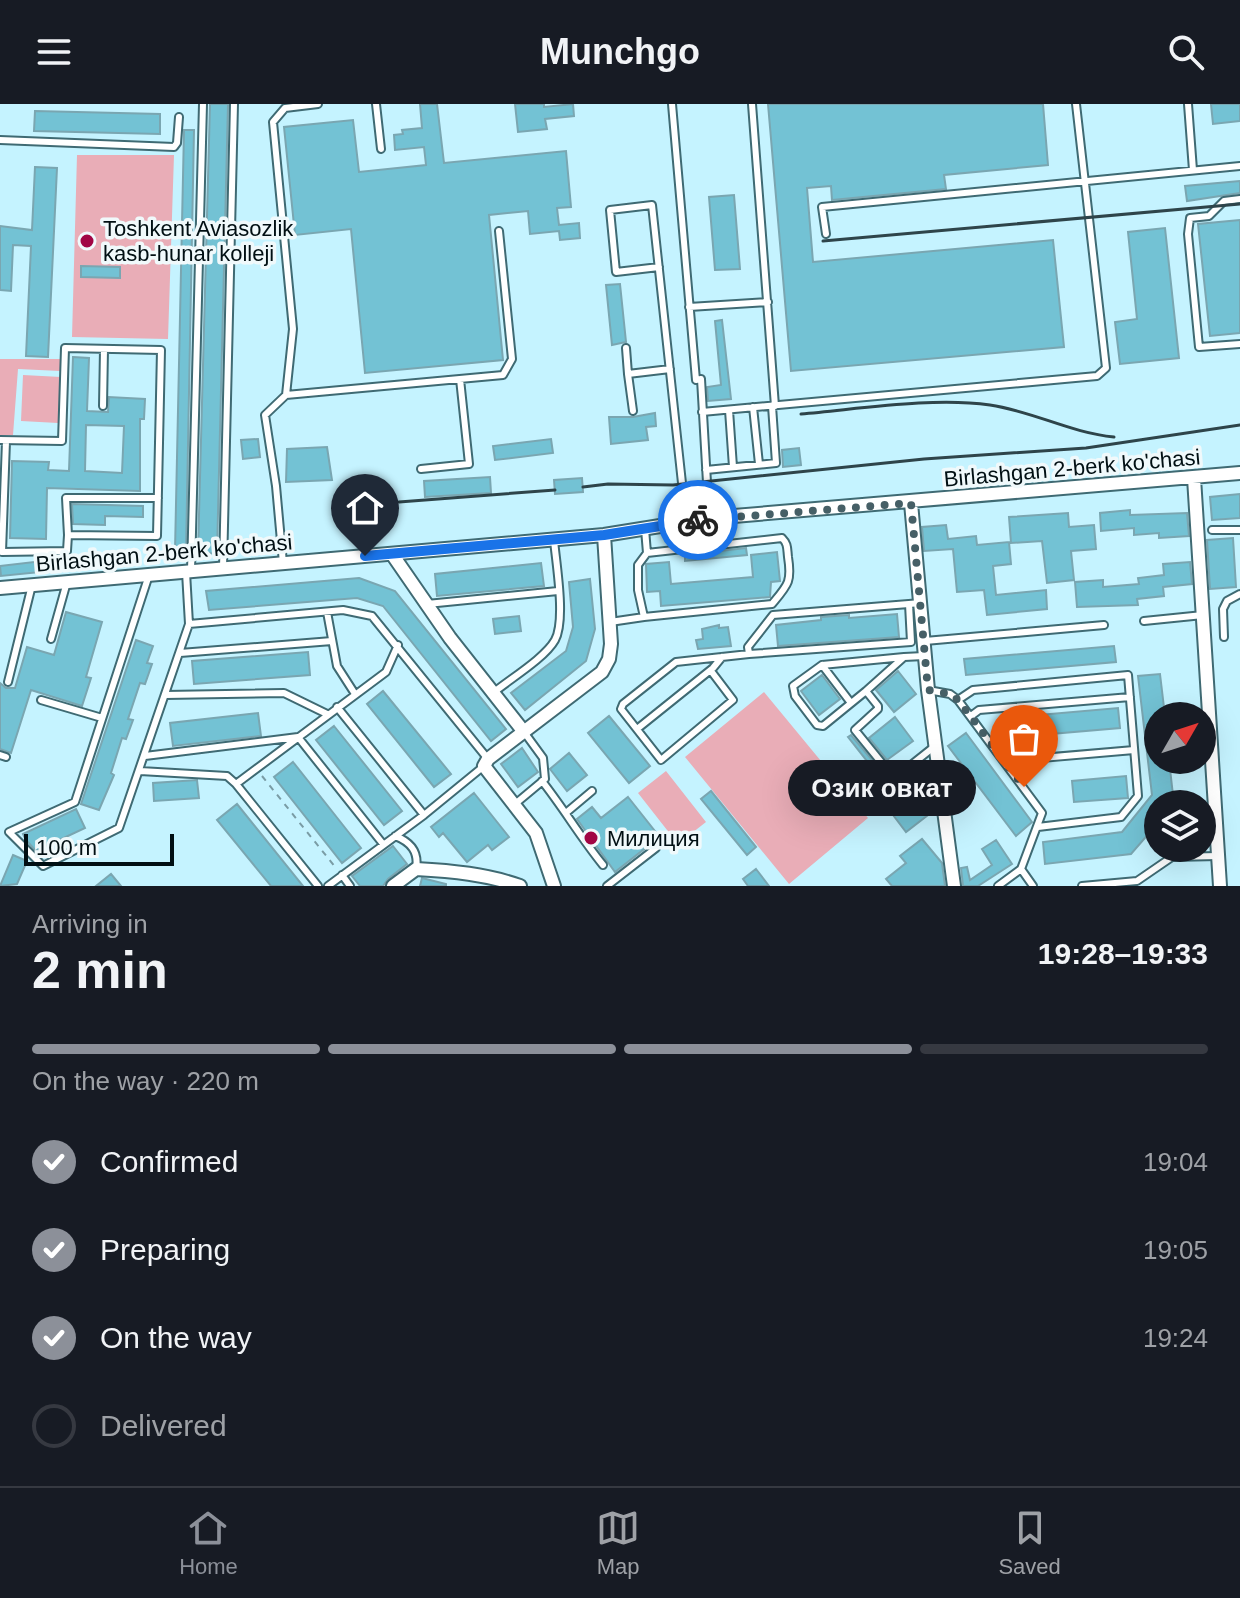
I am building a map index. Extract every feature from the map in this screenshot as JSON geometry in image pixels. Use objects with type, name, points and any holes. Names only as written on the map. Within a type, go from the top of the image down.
[{"type":"street","name":"Birlashgan 2-berk ko'chasi","points":[[0,588],[554,540],[710,518],[1240,473]]},
{"type":"street","points":[[1194,478],[1220,886]]},
{"type":"street","points":[[911,503],[915,604],[924,641],[954,886]]},
{"type":"street","points":[[554,886],[536,833],[486,762],[602,672],[609,659],[611,644],[604,535]]},
{"type":"street","points":[[392,554],[524,732]]},
{"type":"street","points":[[393,886],[416,869],[482,875],[520,886]]},
{"type":"lane","points":[[149,575],[75,802],[9,832],[43,866],[119,828],[189,624],[203,104]]},
{"type":"lane","points":[[223,568],[234,104]]},
{"type":"lane","points":[[286,395],[293,329],[273,122],[285,108],[318,104]]},
{"type":"lane","points":[[376,104],[381,149]]},
{"type":"lane","points":[[672,104],[696,380],[701,379],[710,518]]},
{"type":"lane","points":[[706,470],[776,463],[768,302],[752,104]]},
{"type":"lane","points":[[702,412],[1097,376],[1106,368],[1076,104]]},
{"type":"lane","points":[[1188,104],[1193,170]]},
{"type":"lane","points":[[0,140],[174,147],[179,117]]},
{"type":"lane","points":[[826,234],[822,207],[1240,166]]},
{"type":"lane","points":[[1240,199],[1224,201],[1209,216],[1190,218],[1188,234],[1199,347],[1240,344]]},
{"type":"lane","points":[[659,267],[616,272],[610,210],[652,205],[659,267],[670,369],[684,523]]},
{"type":"lane","points":[[283,563],[265,415],[286,395],[503,375],[512,359],[499,231]]},
{"type":"lane","points":[[689,307],[768,302]]},
{"type":"lane","points":[[68,535],[157,536],[158,498],[161,350],[65,348],[62,441],[3,440],[2,552],[67,551],[66,498],[158,498]]},
{"type":"lane","points":[[626,348],[633,411]]},
{"type":"lane","points":[[103,406],[104,349]]},
{"type":"lane","points":[[628,374],[670,369]]},
{"type":"lane","points":[[421,469],[469,464],[460,379]]},
{"type":"lane","points":[[753,407],[759,464]]},
{"type":"lane","points":[[729,410],[733,467]]},
{"type":"lane","points":[[644,617],[638,590],[638,565],[647,553],[645,529]]},
{"type":"lane","points":[[1212,530],[1240,530]]},
{"type":"lane","points":[[610,622],[772,604],[788,586],[791,577],[787,543],[782,538],[647,553]]},
{"type":"lane","points":[[493,693],[556,638],[560,623],[554,540]]},
{"type":"lane","points":[[51,639],[67,582]]},
{"type":"lane","points":[[8,682],[32,585]]},
{"type":"lane","points":[[427,604],[558,591]]},
{"type":"lane","points":[[1224,637],[1223,609],[1227,601],[1240,594]]},
{"type":"lane","points":[[711,671],[733,700],[661,760],[621,709],[623,704],[676,662],[911,642],[915,604],[773,615],[748,647],[749,654]]},
{"type":"lane","points":[[189,624],[343,610],[372,616],[398,645],[486,762],[424,815],[328,886]]},
{"type":"lane","points":[[327,612],[337,666],[355,694]]},
{"type":"lane","points":[[1144,621],[1203,615]]},
{"type":"lane","points":[[924,641],[1104,625]]},
{"type":"lane","points":[[180,653],[332,641]]},
{"type":"lane","points":[[236,784],[386,672],[398,645]]},
{"type":"lane","points":[[904,657],[823,726],[817,725],[795,696],[793,686],[822,665],[904,657],[925,656]]},
{"type":"lane","points":[[637,729],[711,671],[722,657]]},
{"type":"lane","points":[[822,665],[851,703]]},
{"type":"lane","points":[[958,700],[973,690],[1128,675],[1138,796],[1121,817],[1038,827]]},
{"type":"lane","points":[[928,690],[950,694],[958,700],[1042,813],[1021,869],[998,886]]},
{"type":"lane","points":[[866,691],[878,709],[855,730],[885,767]]},
{"type":"lane","points":[[165,695],[284,693],[327,714]]},
{"type":"lane","points":[[971,716],[979,710],[1130,697]]},
{"type":"lane","points":[[41,700],[102,718]]},
{"type":"lane","points":[[337,707],[424,815]]},
{"type":"lane","points":[[514,805],[542,781],[546,768],[543,758],[524,732]]},
{"type":"lane","points":[[145,756],[298,737]]},
{"type":"lane","points":[[298,737],[383,844]]},
{"type":"lane","points":[[876,793],[935,746]]},
{"type":"lane","points":[[1006,761],[1134,750]]},
{"type":"lane","points":[[140,771],[227,776],[318,886]]},
{"type":"lane","points":[[542,781],[603,865]]},
{"type":"lane","points":[[567,812],[592,791]]},
{"type":"lane","points":[[395,836],[406,840],[414,850],[418,858],[416,869]]},
{"type":"lane","points":[[607,886],[656,848]]},
{"type":"lane","points":[[1082,886],[1138,883],[1172,857],[1218,856]]},
{"type":"lane","points":[[1021,869],[1033,886]]},
{"type":"lane","points":[[342,875],[350,886]]},
{"type":"path","points":[[256,769],[342,875]]},
{"type":"shaded area","points":[[77,155],[174,155],[168,339],[72,337]]},
{"type":"shaded area","points":[[0,359],[60,359],[60,371],[18,369],[13,435],[0,435]]},
{"type":"shaded area","points":[[23,375],[61,377],[58,423],[21,421]]},
{"type":"shaded area","points":[[764,692],[868,818],[789,884],[685,757]]},
{"type":"shaded area","points":[[666,771],[706,822],[678,844],[638,793]]},
{"type":"building","points":[[210,104],[228,104],[217,554],[198,552]]},
{"type":"building","points":[[420,104],[437,104],[444,163],[566,151],[571,207],[557,208],[559,225],[579,223],[580,238],[560,240],[559,231],[530,234],[528,211],[489,215],[503,360],[365,373],[351,229],[295,235],[284,127],[353,120],[359,172],[426,165],[424,147],[395,150],[394,135],[403,134],[402,130],[422,128]]},
{"type":"building","points":[[515,104],[544,104],[544,107],[573,104],[574,116],[545,119],[547,129],[518,132]]},
{"type":"building","points":[[768,104],[1043,104],[1048,165],[944,175],[946,189],[832,200],[831,186],[807,188],[813,262],[1053,240],[1064,347],[791,371]]},
{"type":"building","points":[[1211,104],[1240,104],[1240,121],[1213,124]]},
{"type":"building","points":[[35,111],[160,114],[160,134],[34,131]]},
{"type":"building","points":[[184,130],[194,130],[186,551],[175,551]]},
{"type":"building","points":[[35,167],[57,168],[48,357],[26,356],[31,246],[13,245],[11,291],[0,290],[0,226],[32,230]]},
{"type":"building","points":[[1240,181],[1240,193],[1187,201],[1185,186]]},
{"type":"building","points":[[734,195],[740,269],[715,270],[709,197]]},
{"type":"building","points":[[1240,220],[1240,333],[1210,336],[1198,224]]},
{"type":"building","points":[[1165,228],[1179,358],[1120,364],[1115,322],[1137,319],[1128,232]]},
{"type":"building","points":[[81,266],[120,267],[120,278],[81,277]]},
{"type":"building","points":[[620,284],[626,342],[612,345],[606,285]]},
{"type":"building","points":[[722,320],[731,399],[708,401],[707,387],[721,385],[715,321]]},
{"type":"building","points":[[73,357],[89,358],[87,411],[108,412],[109,397],[145,399],[144,419],[140,419],[140,491],[47,488],[46,539],[10,538],[12,461],[49,462],[48,470],[69,471]],"holes":[[[86,425],[124,426],[122,473],[85,471]]]},
{"type":"building","points":[[655,413],[656,426],[646,427],[648,440],[611,444],[609,417]]},
{"type":"building","points":[[258,439],[260,457],[243,459],[241,440]]},
{"type":"building","points":[[551,439],[553,453],[495,460],[493,446]]},
{"type":"building","points":[[327,447],[332,480],[286,482],[287,449]]},
{"type":"building","points":[[799,448],[801,465],[783,467],[782,450]]},
{"type":"building","points":[[490,477],[491,493],[425,497],[424,481]]},
{"type":"building","points":[[582,478],[583,492],[555,494],[554,480]]},
{"type":"building","points":[[1240,494],[1240,518],[1212,520],[1210,497]]},
{"type":"building","points":[[72,504],[143,506],[143,517],[105,516],[105,525],[73,524]]},
{"type":"building","points":[[1130,510],[1130,515],[1187,513],[1189,536],[1159,538],[1159,533],[1134,535],[1134,528],[1101,531],[1100,513]]},
{"type":"building","points":[[1068,513],[1069,527],[1094,525],[1096,549],[1071,551],[1074,580],[1047,583],[1042,541],[1011,543],[1009,517]]},
{"type":"building","points":[[946,525],[948,539],[976,536],[977,545],[1009,542],[1011,564],[993,566],[996,595],[1046,590],[1047,609],[987,615],[984,590],[957,592],[953,549],[924,551],[922,527]]},
{"type":"building","points":[[1233,538],[1236,587],[1210,589],[1207,540]]},
{"type":"building","points":[[746,548],[747,555],[685,561],[685,555]]},
{"type":"building","points":[[777,552],[780,581],[771,582],[770,597],[661,606],[660,591],[647,592],[646,564],[669,562],[671,584],[753,577],[751,555]]},
{"type":"building","points":[[68,558],[69,569],[1,576],[0,566]]},
{"type":"building","points":[[1190,562],[1192,584],[1163,587],[1164,596],[1137,599],[1138,605],[1077,607],[1075,582],[1103,580],[1103,587],[1139,584],[1138,578],[1164,575],[1163,564]]},
{"type":"building","points":[[541,563],[544,586],[437,596],[435,574]]},
{"type":"building","points":[[359,578],[395,591],[506,729],[491,741],[383,606],[357,598],[209,610],[206,591]]},
{"type":"building","points":[[590,579],[595,629],[586,661],[525,710],[511,693],[566,651],[573,627],[569,582]]},
{"type":"building","points":[[66,612],[102,622],[86,677],[91,678],[82,706],[31,690],[11,753],[0,749],[0,683],[6,688],[15,688],[27,647],[54,655]]},
{"type":"building","points":[[897,614],[899,637],[778,646],[776,625],[821,620],[821,617]]},
{"type":"building","points":[[519,616],[521,631],[495,634],[493,619]]},
{"type":"building","points":[[719,625],[719,628],[728,627],[731,646],[698,649],[696,640],[703,639],[702,629]]},
{"type":"building","points":[[136,640],[153,646],[147,663],[152,664],[145,684],[140,683],[128,719],[133,720],[126,739],[122,738],[111,773],[114,775],[99,810],[81,804]]},
{"type":"building","points":[[1114,646],[1116,662],[966,675],[964,659]]},
{"type":"building","points":[[308,652],[310,675],[194,684],[192,661]]},
{"type":"building","points":[[898,671],[916,694],[894,712],[876,690]]},
{"type":"building","points":[[1160,674],[1163,702],[1144,702],[1144,727],[1138,676]]},
{"type":"building","points":[[822,675],[840,699],[819,715],[801,691]]},
{"type":"building","points":[[383,691],[451,774],[434,787],[367,704]]},
{"type":"building","points":[[1118,708],[1120,728],[1005,738],[1004,718]]},
{"type":"building","points":[[258,713],[261,736],[173,746],[170,723]]},
{"type":"building","points":[[609,716],[650,766],[629,783],[588,733]]},
{"type":"building","points":[[895,717],[913,741],[887,760],[869,738]]},
{"type":"building","points":[[334,726],[402,811],[384,825],[316,740]]},
{"type":"building","points":[[966,733],[1032,822],[1016,836],[948,746]]},
{"type":"building","points":[[851,735],[878,767],[874,770],[848,737]]},
{"type":"building","points":[[522,748],[538,772],[518,787],[501,764]]},
{"type":"building","points":[[569,753],[587,775],[567,791],[550,769]]},
{"type":"building","points":[[293,762],[361,848],[342,863],[274,777]]},
{"type":"building","points":[[1150,774],[1171,774],[1172,790],[1151,790]]},
{"type":"building","points":[[1126,776],[1128,798],[1074,802],[1072,781]]},
{"type":"building","points":[[197,780],[199,798],[154,801],[153,783]]},
{"type":"building","points":[[909,790],[928,815],[906,832],[887,807]]},
{"type":"building","points":[[711,791],[756,847],[747,855],[701,799]]},
{"type":"building","points":[[474,793],[509,837],[492,850],[488,845],[467,862],[443,833],[439,837],[431,827]]},
{"type":"building","points":[[628,797],[662,840],[652,843],[615,872],[577,819],[592,807],[601,818]]},
{"type":"building","points":[[237,804],[303,886],[271,886],[217,820]]},
{"type":"building","points":[[1144,805],[1144,839],[1131,854],[1045,864],[1043,842],[1122,832]]},
{"type":"building","points":[[76,809],[85,828],[36,851],[26,840],[23,834]]},
{"type":"building","points":[[922,839],[942,863],[945,886],[892,886],[886,879],[906,863],[900,856]]},
{"type":"building","points":[[996,840],[1012,864],[978,886],[963,886],[961,868],[967,867],[970,880],[992,865],[982,849]]},
{"type":"building","points":[[393,846],[407,864],[383,886],[360,886],[352,876]]},
{"type":"building","points":[[13,855],[27,861],[17,884],[0,886]]},
{"type":"building","points":[[756,869],[769,886],[748,886],[743,879]]},
{"type":"building","points":[[111,874],[121,886],[96,886]]},
{"type":"building","points":[[422,878],[446,884],[446,886],[420,886]]},
{"type":"railway","points":[[823,241],[1240,204]]},
{"type":"railway","points":[[801,414],[896,405],[968,403],[1006,408],[1082,431],[1114,437]]},
{"type":"railway","points":[[583,487],[608,484],[673,485],[924,459],[1086,448],[1240,425]]},
{"type":"railway","points":[[399,502],[555,490]]},
{"type":"way so far","points":[[698,520],[911,503],[928,690],[950,694],[958,700],[1024,787]]},
{"type":"place","name":"Toshkent Aviasozlik kasb-hunar kolleji","points":[[87,241]]},
{"type":"place","name":"Озик овкат","points":[[1024,787]]},
{"type":"place","name":"Милиция","points":[[591,838]]},
{"type":"route","points":[[365,556],[604,535],[698,520]]}]
